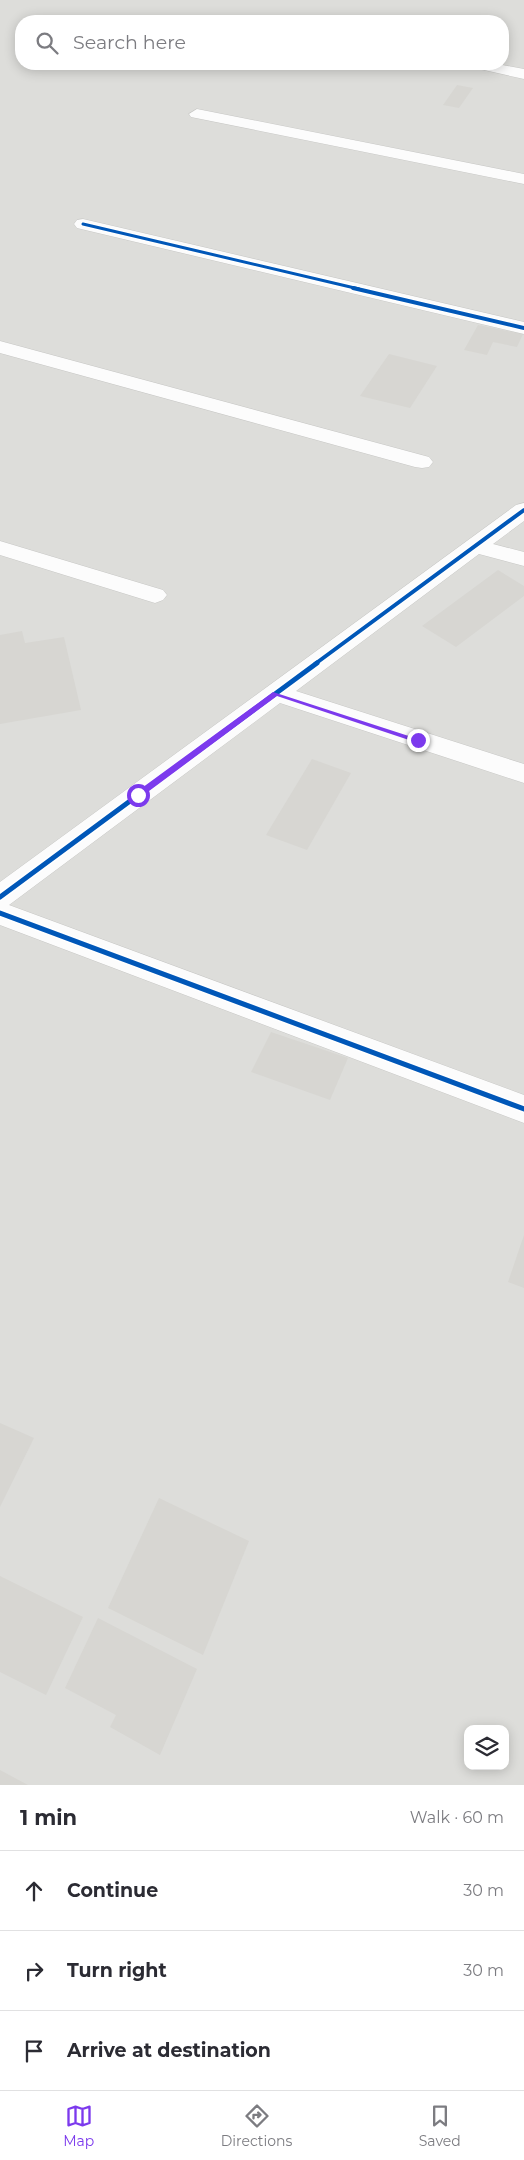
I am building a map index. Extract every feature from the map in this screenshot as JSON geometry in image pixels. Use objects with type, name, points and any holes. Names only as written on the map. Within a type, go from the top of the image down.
[{"type":"street","points":[[505,70],[524,74]]},
{"type":"street","points":[[197,114],[524,179]]},
{"type":"street","points":[[83,224],[524,328]]},
{"type":"street","points":[[0,347],[422,462]]},
{"type":"street","points":[[0,897],[524,510]]},
{"type":"street","points":[[476,546],[524,559]]},
{"type":"street","points":[[0,548],[155,596]]},
{"type":"street","points":[[276,693],[524,774]]},
{"type":"street","points":[[0,913],[524,1109]]},
{"type":"shaded area","points":[[0,0],[524,0],[524,1785],[0,1785]]},
{"type":"building","points":[[457,85],[473,88],[459,108],[443,105]]},
{"type":"building","points":[[478,325],[523,334],[517,347],[493,342],[487,355],[464,350]]},
{"type":"building","points":[[389,354],[437,366],[410,408],[360,396]]},
{"type":"building","points":[[498,570],[524,586],[524,596],[456,647],[422,626]]},
{"type":"building","points":[[22,631],[25,643],[64,637],[81,710],[0,724],[0,635]]},
{"type":"building","points":[[312,759],[351,773],[307,850],[266,835]]},
{"type":"building","points":[[271,1032],[348,1058],[330,1100],[251,1072]]},
{"type":"building","points":[[524,1235],[524,1288],[508,1282]]},
{"type":"building","points":[[0,1423],[34,1438],[0,1507]]},
{"type":"building","points":[[159,1498],[249,1541],[203,1655],[108,1608]]},
{"type":"building","points":[[0,1576],[83,1617],[46,1695],[0,1672]]},
{"type":"building","points":[[98,1618],[197,1669],[160,1755],[110,1727],[116,1715],[65,1688]]},
{"type":"building","points":[[0,1770],[28,1785],[0,1785]]},
{"type":"cycle path","points":[[83,224],[524,328]]},
{"type":"cycle path","points":[[0,897],[524,510]]},
{"type":"cycle path","points":[[0,913],[524,1109]]},
{"type":"route","points":[[138,795],[276,693],[418,740]]}]
